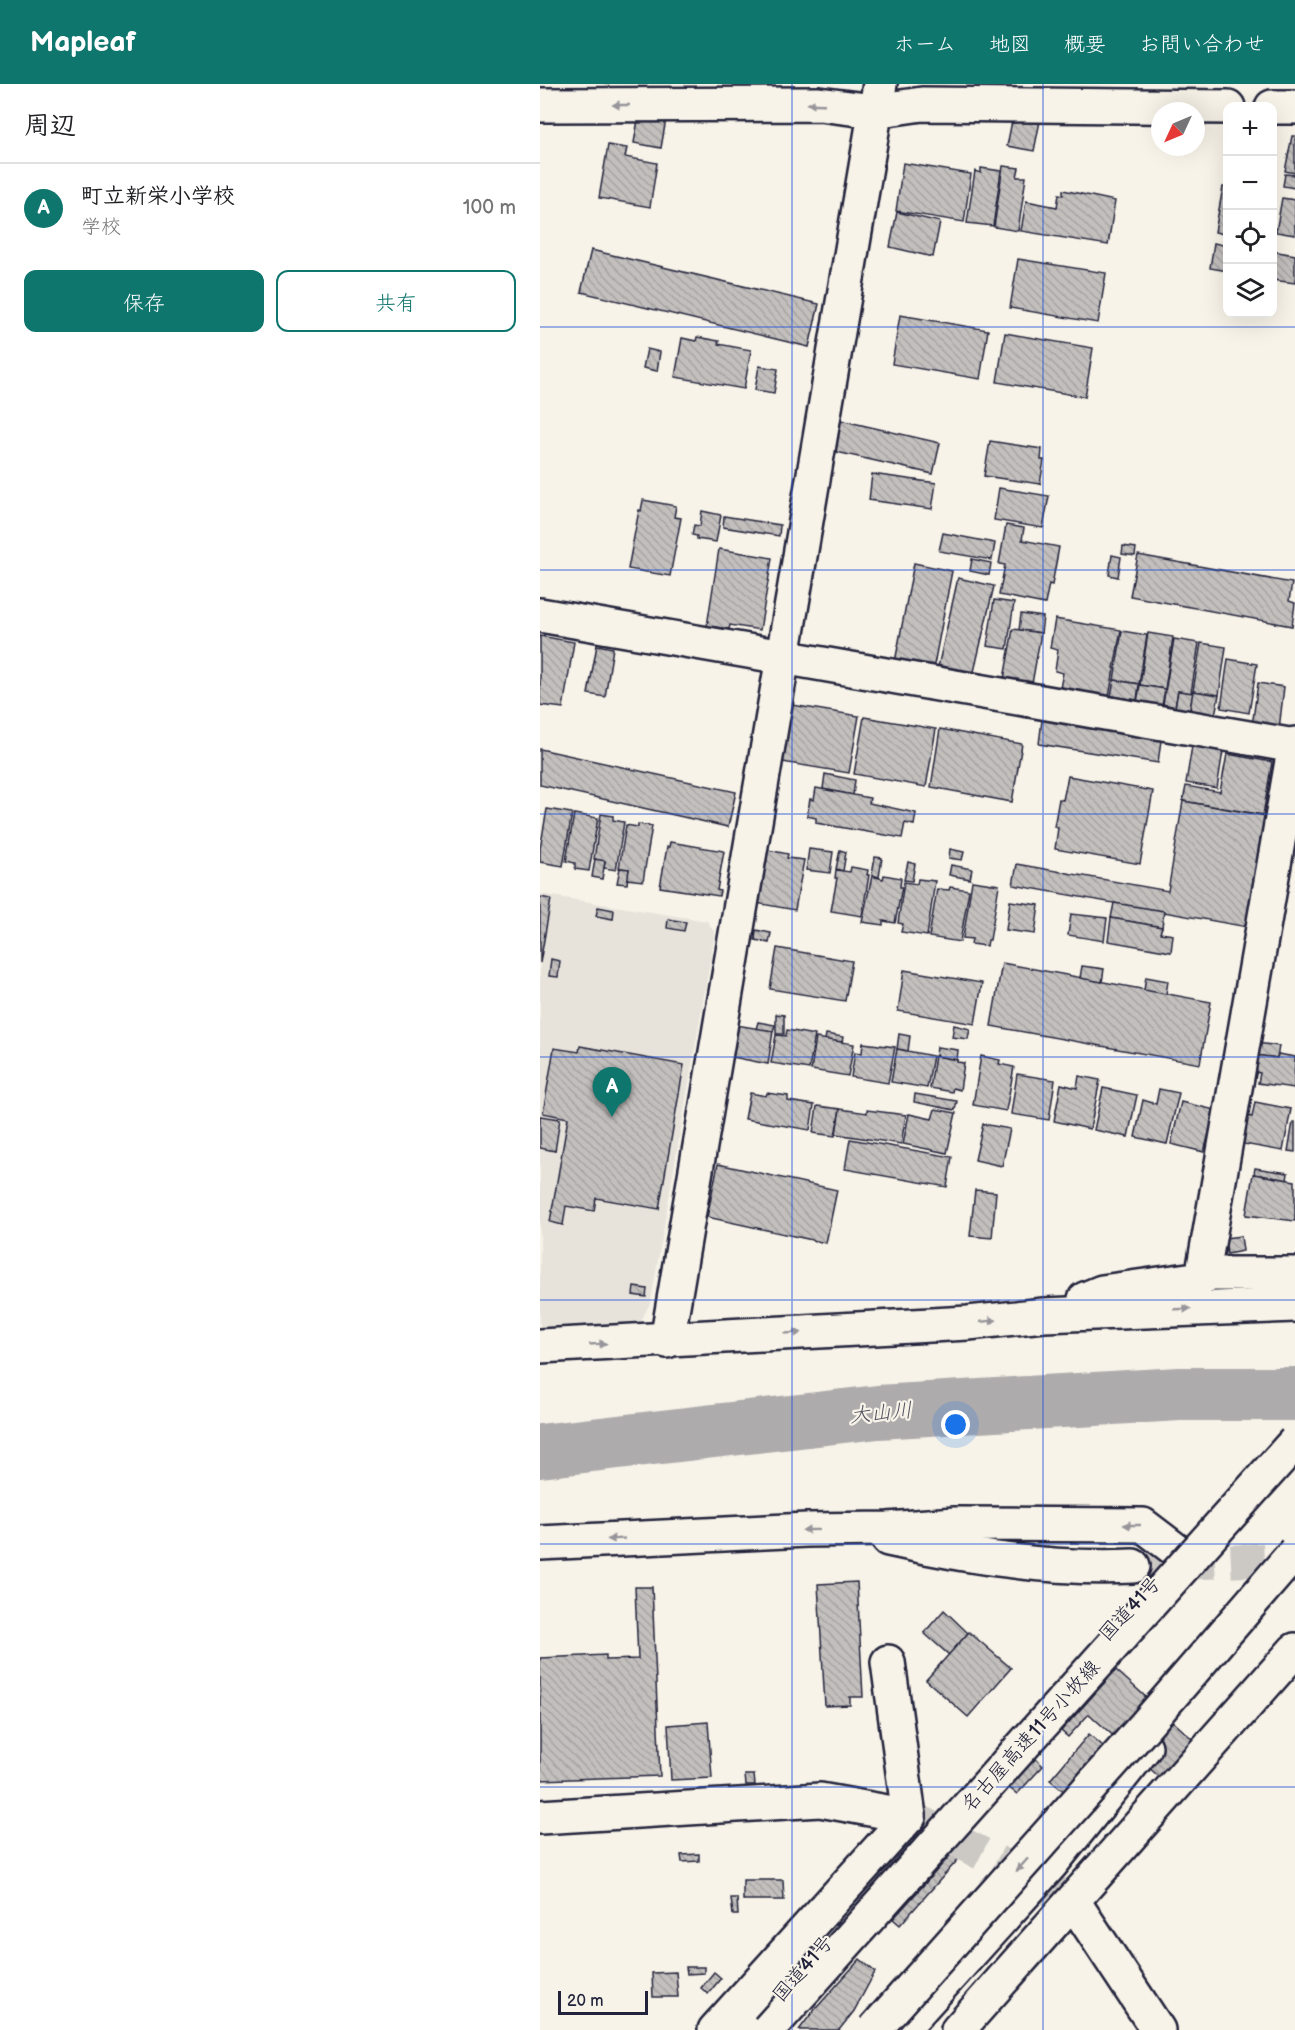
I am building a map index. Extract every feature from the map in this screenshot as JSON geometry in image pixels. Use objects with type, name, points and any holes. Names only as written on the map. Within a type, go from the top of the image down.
[{"type":"main road","points":[[667,1341],[876,101]]},
{"type":"main road","points":[[540,105],[819,104],[876,101],[922,104],[1223,107]]},
{"type":"main road","points":[[1277,107],[1295,107]]},
{"type":"main road","points":[[540,615],[1295,745],[1202,1278],[1102,1292],[1044,1315]]},
{"type":"main road","points":[[1203,1274],[1295,1274]]},
{"type":"main road","points":[[540,1346],[667,1341],[968,1323],[1044,1315],[1295,1305]]},
{"type":"main road","name":"国道41号","points":[[748,2030],[958,1794],[1295,1428]]},
{"type":"main road","name":"名古屋高速11号小牧線","points":[[768,2030],[1295,1442]]},
{"type":"main road","points":[[540,1542],[955,1524],[1143,1525],[1181,1554]]},
{"type":"main road","points":[[845,1529],[950,1553],[1092,1568],[1133,1566]]},
{"type":"main road","points":[[874,2030],[1144,1727],[1295,1552]]},
{"type":"main road","points":[[901,2030],[1051,1864],[1295,1565]]},
{"type":"main road","points":[[958,2030],[1294,1656]]},
{"type":"main road","points":[[716,2030],[909,1816],[888,1662]]},
{"type":"main road","points":[[540,1817],[820,1800],[909,1816]]},
{"type":"main road","points":[[1073,1901],[1158,2030]]},
{"type":"shaded area","points":[[540,894],[707,921],[715,933],[651,1301],[635,1333],[540,1338]]},
{"type":"building","points":[[639,114],[666,119],[661,148],[634,143]]},
{"type":"building","points":[[1013,116],[1040,121],[1034,151],[1007,146]]},
{"type":"building","points":[[1292,136],[1295,136],[1295,173],[1285,171]]},
{"type":"building","points":[[608,145],[627,148],[625,157],[657,163],[650,207],[599,198]]},
{"type":"building","points":[[903,163],[971,174],[964,222],[896,211]]},
{"type":"building","points":[[1003,166],[1019,168],[1017,177],[1026,177],[1018,231],[994,227]]},
{"type":"building","points":[[981,168],[1001,171],[993,226],[967,223],[975,171],[981,173]]},
{"type":"building","points":[[1285,174],[1295,175],[1295,188],[1283,186]]},
{"type":"building","points":[[1223,187],[1223,234],[1215,232]]},
{"type":"building","points":[[1063,190],[1115,201],[1108,245],[1021,231],[1026,201],[1057,207],[1059,194],[1063,195]]},
{"type":"building","points":[[1282,198],[1295,200],[1295,235],[1277,232]]},
{"type":"building","points":[[897,212],[940,222],[933,257],[890,247]]},
{"type":"building","points":[[1214,243],[1223,245],[1223,270],[1210,268]]},
{"type":"building","points":[[591,250],[819,304],[809,347],[581,292]]},
{"type":"building","points":[[1277,252],[1295,255],[1295,283],[1277,281]]},
{"type":"building","points":[[1018,259],[1106,273],[1098,323],[1010,308]]},
{"type":"building","points":[[900,315],[988,330],[980,379],[892,364]]},
{"type":"building","points":[[1005,333],[1093,348],[1085,397],[997,382]]},
{"type":"building","points":[[697,337],[719,341],[718,344],[751,350],[744,389],[675,377],[682,338],[696,341]]},
{"type":"building","points":[[647,349],[660,352],[657,371],[643,368]]},
{"type":"building","points":[[759,366],[778,369],[774,393],[755,390]]},
{"type":"building","points":[[840,420],[940,443],[933,474],[832,451]]},
{"type":"building","points":[[990,441],[1042,449],[1041,460],[1044,460],[1040,484],[984,476]]},
{"type":"building","points":[[872,474],[936,483],[932,509],[869,500]]},
{"type":"building","points":[[999,488],[1049,496],[1043,528],[994,520]]},
{"type":"building","points":[[643,500],[676,506],[674,517],[681,518],[670,576],[628,569]]},
{"type":"building","points":[[702,511],[721,515],[716,542],[697,539],[697,536],[692,535],[694,525],[700,526]]},
{"type":"building","points":[[724,516],[780,525],[779,536],[723,527]]},
{"type":"building","points":[[1006,525],[1024,528],[1022,540],[1059,547],[1052,585],[1049,584],[1045,604],[999,595],[1005,565],[999,564]]},
{"type":"building","points":[[943,533],[995,543],[992,560],[939,551]]},
{"type":"building","points":[[1123,546],[1136,548],[1135,556],[1122,554]]},
{"type":"building","points":[[719,549],[772,558],[760,630],[730,625],[729,629],[707,626]]},
{"type":"building","points":[[1112,555],[1121,557],[1118,577],[1109,575]]},
{"type":"building","points":[[1138,555],[1292,583],[1289,601],[1295,603],[1292,626],[1130,596]]},
{"type":"building","points":[[972,559],[991,563],[989,575],[970,571]]},
{"type":"building","points":[[914,563],[952,571],[933,670],[895,662]]},
{"type":"building","points":[[958,578],[994,586],[973,676],[938,667]]},
{"type":"building","points":[[994,600],[1014,603],[1007,649],[987,646]]},
{"type":"building","points":[[1021,614],[1043,617],[1041,633],[1019,630]]},
{"type":"building","points":[[1055,619],[1121,630],[1109,697],[1060,688],[1063,673],[1055,671],[1058,650],[1050,648]]},
{"type":"building","points":[[1013,629],[1041,633],[1032,684],[1004,679]]},
{"type":"building","points":[[1122,631],[1147,635],[1139,684],[1114,680]]},
{"type":"building","points":[[1148,633],[1173,637],[1165,689],[1140,685]]},
{"type":"building","points":[[540,636],[574,642],[563,708],[540,705]]},
{"type":"building","points":[[1174,639],[1199,643],[1191,693],[1178,691],[1175,707],[1163,704]]},
{"type":"building","points":[[1201,643],[1226,647],[1219,695],[1193,691]]},
{"type":"building","points":[[597,645],[613,648],[605,697],[588,694]]},
{"type":"building","points":[[1228,659],[1257,664],[1249,713],[1221,708]]},
{"type":"building","points":[[1114,680],[1139,684],[1137,700],[1111,696]]},
{"type":"building","points":[[1258,683],[1284,687],[1279,729],[1252,726]]},
{"type":"building","points":[[1140,685],[1165,689],[1162,706],[1137,702]]},
{"type":"building","points":[[1178,691],[1193,693],[1190,710],[1175,708]]},
{"type":"building","points":[[1193,691],[1219,695],[1215,715],[1190,710]]},
{"type":"building","points":[[792,705],[859,716],[849,773],[782,762]]},
{"type":"building","points":[[864,717],[936,729],[926,787],[854,774]]},
{"type":"building","points":[[1042,720],[1161,740],[1158,763],[1039,744]]},
{"type":"building","points":[[940,729],[1022,744],[1012,802],[931,787]]},
{"type":"building","points":[[1192,746],[1223,751],[1217,788],[1186,783]]},
{"type":"building","points":[[540,749],[736,792],[728,827],[540,785]]},
{"type":"building","points":[[1227,754],[1272,762],[1263,815],[1183,801],[1186,786],[1220,792]]},
{"type":"building","points":[[825,774],[855,780],[853,795],[823,789]]},
{"type":"building","points":[[1068,776],[1153,791],[1140,864],[1055,849],[1058,828],[1054,827],[1059,799],[1063,800]]},
{"type":"building","points":[[816,788],[870,798],[869,803],[916,813],[914,825],[905,823],[902,838],[816,823],[816,818],[807,816],[810,799],[814,800]]},
{"type":"building","points":[[1183,801],[1266,816],[1247,927],[1013,885],[1017,864],[1168,891]]},
{"type":"building","points":[[547,809],[572,813],[563,866],[540,862]]},
{"type":"building","points":[[574,814],[598,818],[589,871],[575,869],[575,863],[566,861]]},
{"type":"building","points":[[601,814],[613,816],[613,820],[624,822],[616,870],[604,868],[605,861],[594,859]]},
{"type":"building","points":[[638,824],[652,826],[643,881],[627,879],[629,869],[619,868],[626,825],[638,827]]},
{"type":"building","points":[[670,842],[724,851],[717,890],[720,891],[719,896],[660,887],[667,847]]},
{"type":"building","points":[[809,849],[833,852],[830,873],[806,870]]},
{"type":"building","points":[[950,849],[964,852],[962,860],[949,858]]},
{"type":"building","points":[[768,850],[788,854],[787,858],[804,860],[795,910],[756,903]]},
{"type":"building","points":[[840,850],[846,852],[843,871],[836,869]]},
{"type":"building","points":[[875,857],[882,858],[879,877],[872,875]]},
{"type":"building","points":[[595,859],[605,861],[602,879],[592,877]]},
{"type":"building","points":[[908,862],[915,864],[912,881],[904,880]]},
{"type":"building","points":[[951,865],[972,869],[970,879],[949,875]]},
{"type":"building","points":[[851,867],[868,870],[862,916],[831,911],[837,878],[835,878],[836,870],[850,872]]},
{"type":"building","points":[[620,868],[629,869],[627,884],[617,883]]},
{"type":"building","points":[[884,875],[901,878],[900,887],[902,887],[895,923],[883,921],[883,925],[862,922],[872,876],[883,879]]},
{"type":"building","points":[[918,879],[935,881],[927,936],[901,932],[903,924],[898,923],[904,882],[917,884]]},
{"type":"building","points":[[972,881],[999,885],[987,946],[971,944],[972,939],[963,938]]},
{"type":"building","points":[[950,887],[969,890],[960,942],[929,937],[937,889],[949,890]]},
{"type":"building","points":[[540,897],[551,899],[540,963]]},
{"type":"building","points":[[1010,901],[1039,905],[1035,934],[1006,930]]},
{"type":"building","points":[[1114,903],[1164,911],[1162,927],[1111,918]]},
{"type":"building","points":[[598,907],[614,910],[613,919],[596,916]]},
{"type":"building","points":[[1071,914],[1107,918],[1104,941],[1068,935]]},
{"type":"building","points":[[1111,918],[1162,927],[1160,933],[1173,935],[1171,952],[1108,941]]},
{"type":"building","points":[[668,919],[686,922],[684,931],[667,928]]},
{"type":"building","points":[[756,930],[771,933],[769,943],[755,940]]},
{"type":"building","points":[[777,948],[852,961],[845,1001],[770,989]]},
{"type":"building","points":[[551,959],[560,961],[558,977],[549,976]]},
{"type":"building","points":[[1002,963],[1211,1002],[1200,1064],[991,1026]]},
{"type":"building","points":[[1082,966],[1104,969],[1102,982],[1080,978]]},
{"type":"building","points":[[904,970],[982,983],[975,1024],[898,1011]]},
{"type":"building","points":[[1146,977],[1168,981],[1166,994],[1144,990]]},
{"type":"building","points":[[776,1014],[784,1015],[784,1034],[776,1034]]},
{"type":"building","points":[[758,1022],[775,1025],[773,1031],[756,1029]]},
{"type":"building","points":[[736,1025],[773,1031],[768,1064],[732,1057]]},
{"type":"building","points":[[954,1025],[970,1029],[968,1039],[952,1037]]},
{"type":"building","points":[[787,1030],[815,1035],[809,1069],[771,1063],[776,1035],[786,1036]]},
{"type":"building","points":[[826,1034],[843,1037],[842,1042],[825,1040]]},
{"type":"building","points":[[899,1034],[910,1036],[908,1051],[897,1049]]},
{"type":"building","points":[[816,1038],[854,1044],[848,1076],[811,1070]]},
{"type":"building","points":[[863,1043],[895,1047],[888,1083],[851,1077],[855,1052],[862,1053]]},
{"type":"building","points":[[1257,1043],[1279,1046],[1277,1058],[1255,1055]]},
{"type":"building","points":[[580,1046],[684,1065],[659,1209],[596,1198],[594,1211],[566,1206],[563,1225],[550,1222],[568,1118],[543,1113],[554,1048],[579,1052]]},
{"type":"building","points":[[937,1047],[958,1050],[957,1060],[936,1056]]},
{"type":"building","points":[[897,1049],[933,1056],[927,1088],[891,1082]]},
{"type":"building","points":[[1278,1054],[1295,1057],[1294,1088],[1258,1083],[1260,1073],[1253,1072],[1255,1055],[1277,1058]]},
{"type":"building","points":[[935,1056],[964,1063],[960,1090],[953,1088],[952,1092],[930,1088]]},
{"type":"building","points":[[981,1056],[1000,1060],[999,1064],[1014,1067],[1006,1111],[973,1105]]},
{"type":"building","points":[[1017,1074],[1055,1080],[1049,1120],[1011,1114]]},
{"type":"building","points":[[1079,1076],[1100,1080],[1090,1129],[1054,1121],[1061,1084],[1077,1088]]},
{"type":"building","points":[[1103,1088],[1137,1095],[1128,1137],[1094,1130]]},
{"type":"building","points":[[1159,1089],[1179,1093],[1167,1144],[1135,1137],[1143,1100],[1156,1104]]},
{"type":"building","points":[[750,1093],[788,1096],[788,1101],[814,1105],[810,1130],[745,1119]]},
{"type":"building","points":[[915,1094],[957,1101],[955,1110],[914,1102]]},
{"type":"building","points":[[1181,1102],[1215,1110],[1204,1152],[1171,1144]]},
{"type":"building","points":[[1255,1102],[1291,1109],[1283,1151],[1238,1143],[1244,1115],[1252,1117]]},
{"type":"building","points":[[817,1106],[840,1109],[835,1136],[813,1133]]},
{"type":"building","points":[[840,1109],[906,1115],[901,1144],[836,1134]]},
{"type":"building","points":[[935,1109],[956,1113],[947,1153],[903,1144],[909,1114],[932,1119]]},
{"type":"building","points":[[540,1116],[560,1119],[555,1151],[540,1148]]},
{"type":"building","points":[[1293,1122],[1295,1122],[1295,1152],[1288,1151]]},
{"type":"building","points":[[983,1124],[1010,1129],[1002,1166],[975,1160]]},
{"type":"building","points":[[850,1139],[952,1157],[947,1187],[845,1169]]},
{"type":"building","points":[[718,1164],[837,1190],[826,1243],[707,1217]]},
{"type":"building","points":[[1255,1168],[1288,1173],[1287,1180],[1254,1174]]},
{"type":"building","points":[[1253,1174],[1295,1181],[1295,1221],[1246,1215]]},
{"type":"building","points":[[975,1190],[996,1192],[992,1238],[970,1236]]},
{"type":"building","points":[[1241,1236],[1243,1251],[1227,1254],[1225,1238]]},
{"type":"building","points":[[634,1287],[647,1289],[646,1297],[633,1295]]},
{"type":"building","points":[[857,1582],[863,1697],[850,1697],[850,1705],[825,1706],[818,1584]]},
{"type":"building","points":[[635,1587],[652,1587],[660,1776],[540,1780],[540,1658],[606,1655],[606,1660],[638,1659]]},
{"type":"building","points":[[944,1610],[968,1633],[949,1655],[924,1633]]},
{"type":"building","points":[[969,1632],[1011,1668],[968,1717],[926,1680]]},
{"type":"building","points":[[1116,1670],[1199,1745],[1166,1783],[1089,1714],[1068,1737],[1061,1731]]},
{"type":"building","points":[[708,1722],[712,1778],[671,1780],[668,1725]]},
{"type":"building","points":[[1089,1734],[1138,1776],[1100,1821],[1050,1780]]},
{"type":"building","points":[[1035,1758],[1043,1766],[1017,1794],[1008,1787]]},
{"type":"building","points":[[745,1775],[754,1775],[755,1785],[746,1785]]},
{"type":"building","points":[[957,1848],[963,1854],[900,1925],[893,1919]]},
{"type":"building","points":[[699,1854],[699,1861],[682,1862],[681,1855]]},
{"type":"building","points":[[743,1880],[783,1880],[784,1900],[743,1900]]},
{"type":"building","points":[[731,1898],[737,1898],[738,1915],[733,1915]]},
{"type":"building","points":[[860,1959],[875,1972],[854,2011],[839,2030],[799,2030],[811,2014]]},
{"type":"building","points":[[686,1967],[704,1967],[704,1973],[687,1974]]},
{"type":"building","points":[[676,1972],[678,1997],[653,1997],[652,1973]]},
{"type":"building","points":[[714,1972],[721,1978],[708,1994],[701,1988]]},
{"type":"waterway","name":"大山川","points":[[540,1451],[878,1412],[1179,1394],[1295,1394]]},
{"type":"tunnel","points":[[1133,1566],[1295,1558]]},
{"type":"tunnel","points":[[909,1816],[1073,1901]]},
{"type":"place","name":"町立新栄小学校","points":[[612,1117]]}]
